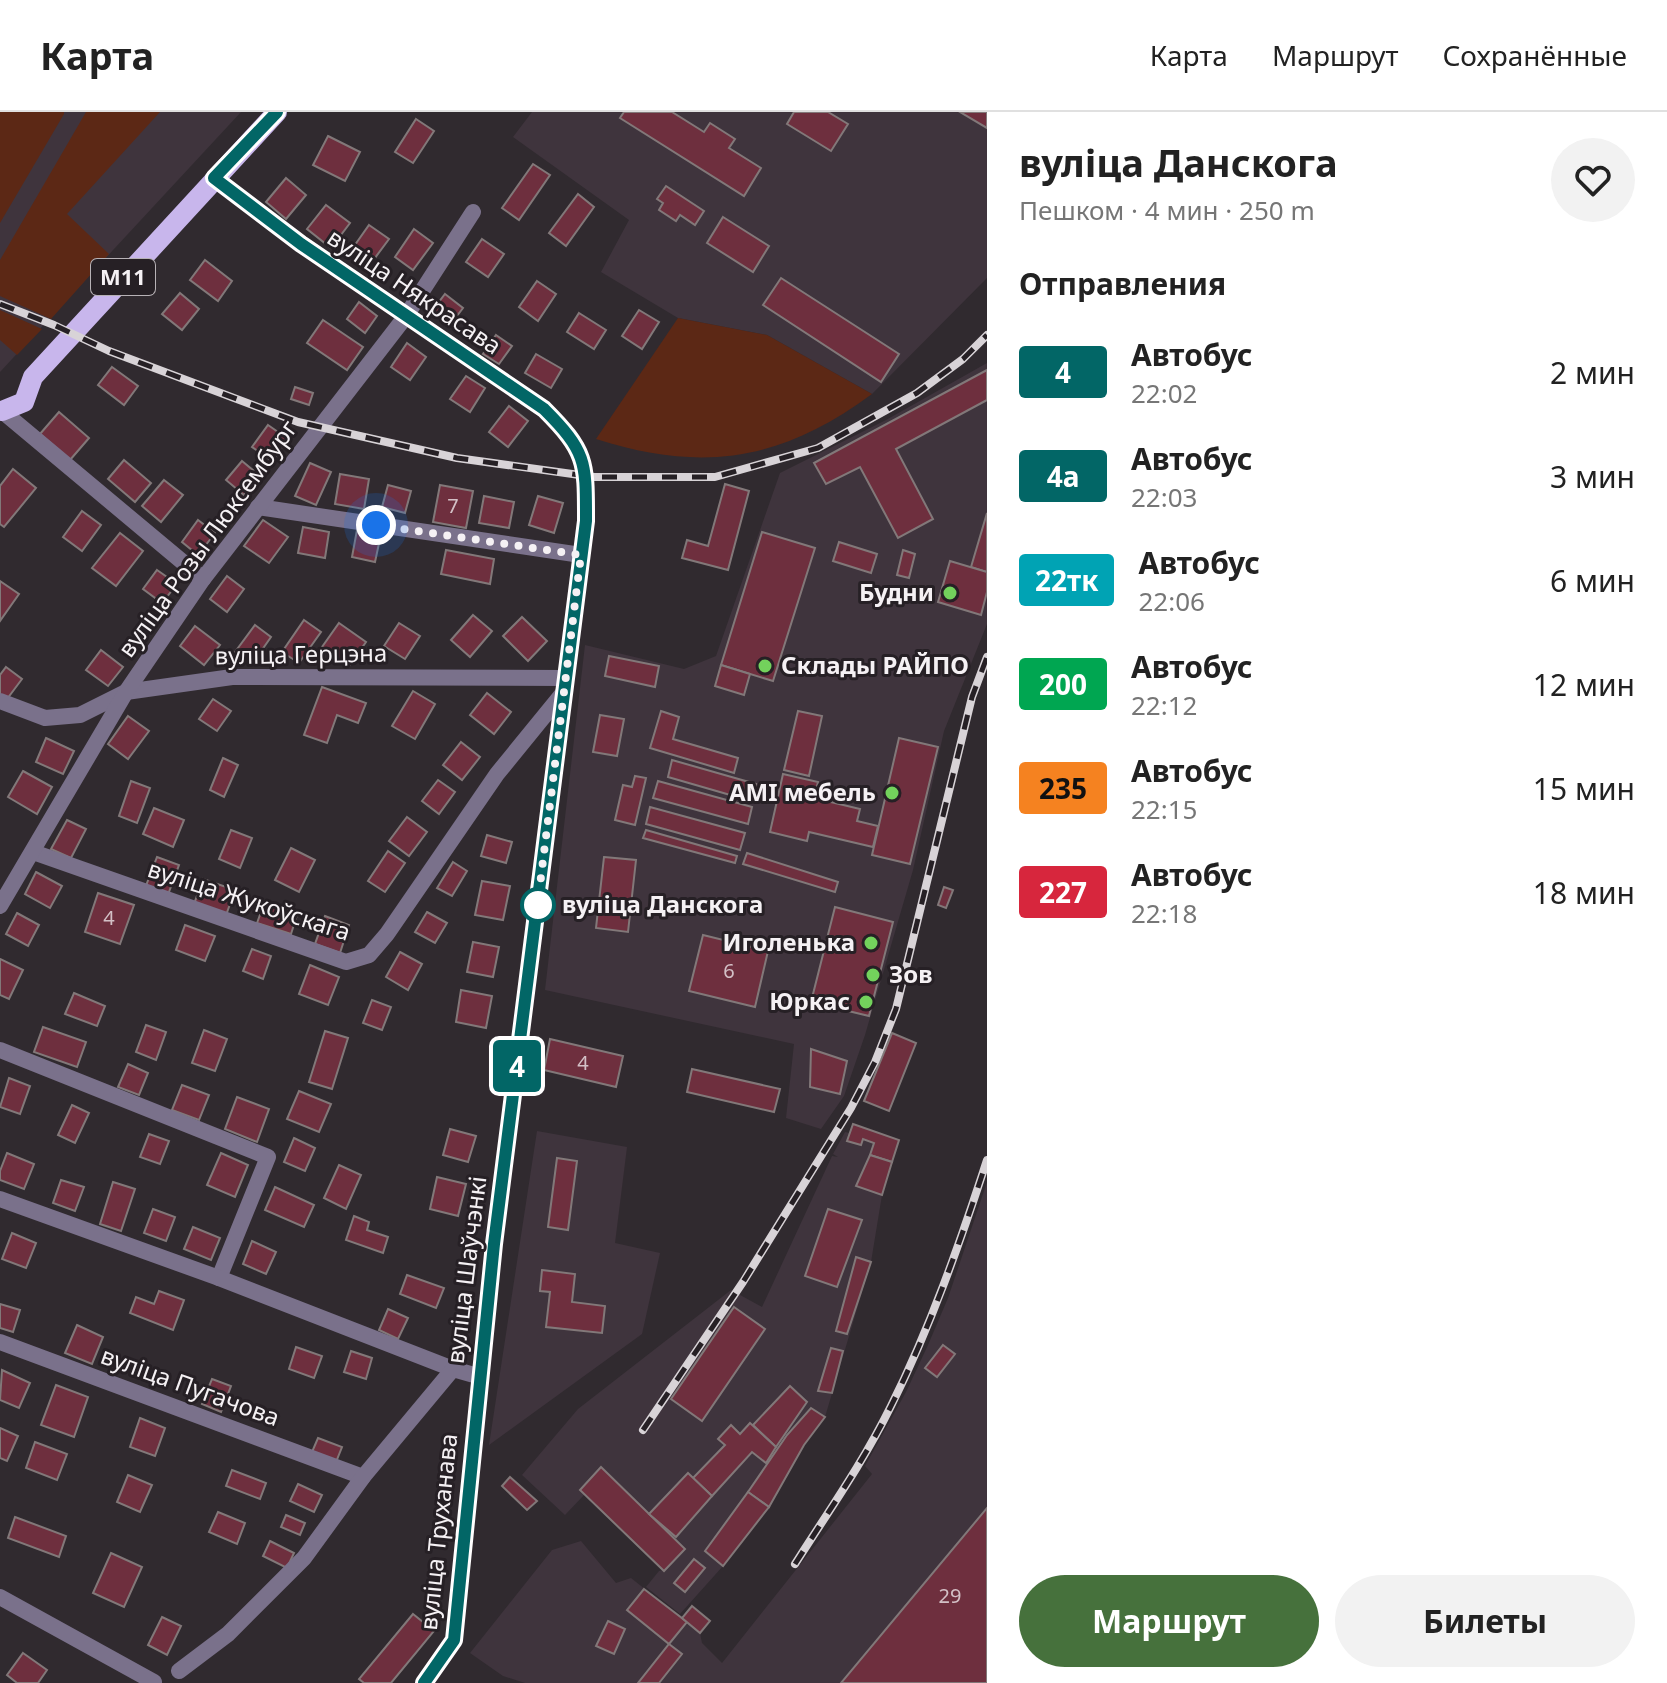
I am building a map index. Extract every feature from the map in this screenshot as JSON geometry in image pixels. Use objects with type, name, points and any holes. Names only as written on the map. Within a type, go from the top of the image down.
[{"type":"main road","name":"М11","points":[[1,412],[10,389],[33,377],[277,112]]},
{"type":"main road","name":"вуліца Някрасава","points":[[214,178],[289,235],[544,409],[566,431],[580,452]]},
{"type":"main road","name":"вуліца Шаўчэнкі","points":[[481,1377],[494,1244],[586,521],[586,475],[580,452]]},
{"type":"main road","name":"вуліца Труханава","points":[[424,1683],[454,1640],[481,1377]]},
{"type":"street","name":"вуліца Розы Люксембург","points":[[0,906],[126,692],[203,579],[406,316],[473,212]]},
{"type":"street","points":[[1,412],[203,579]]},
{"type":"street","points":[[258,507],[581,555]]},
{"type":"street","name":"вуліца Герцэна","points":[[0,701],[45,718],[80,715],[126,692],[232,677],[564,686]]},
{"type":"street","name":"вуліца Жукоўскага","points":[[33,852],[346,962],[369,955],[387,934],[497,774],[564,686]]},
{"type":"street","points":[[0,1050],[268,1157],[219,1278]]},
{"type":"street","points":[[0,1199],[219,1278],[453,1369]]},
{"type":"street","name":"вуліца Пугачова","points":[[0,1342],[363,1477]]},
{"type":"street","name":"вуліца Шаўчэнкі","points":[[179,1671],[228,1634],[304,1558],[363,1477],[453,1369],[481,1377]]},
{"type":"street","points":[[0,1597],[154,1682]]},
{"type":"shaded area","points":[[0,112],[241,112],[0,372]]},
{"type":"shaded area","points":[[0,112],[64,114],[0,223]]},
{"type":"shaded area","points":[[86,112],[160,112],[67,214],[109,254],[51,319],[0,296],[0,260]]},
{"type":"shaded area","points":[[532,112],[987,112],[987,278],[872,394],[767,335],[678,318],[601,272],[629,220],[513,137]]},
{"type":"shaded area","points":[[0,310],[42,329],[17,355],[0,340]]},
{"type":"shaded area","points":[[678,318],[767,335],[872,394],[806,434],[773,447],[740,454],[671,456],[596,439]]},
{"type":"shaded area","points":[[987,363],[987,624],[944,731],[913,870],[865,1035],[844,1096],[821,1129],[786,1118],[794,1044],[545,990],[585,645],[684,669],[716,656],[780,473],[886,420]]},
{"type":"shaded area","points":[[853,1124],[899,1140],[882,1195],[871,1262],[825,1417],[804,1445],[769,1507],[680,1614],[646,1587],[663,1570],[585,1494],[565,1515],[522,1475],[578,1409],[731,1290],[762,1307],[832,1156],[838,1157],[833,1154],[845,1132],[850,1133]]},
{"type":"shaded area","points":[[537,1131],[627,1147],[615,1243],[660,1253],[642,1334],[489,1445]]},
{"type":"shaded area","points":[[987,1182],[987,1683],[525,1683],[503,1676],[470,1653],[552,1550],[581,1541],[616,1583],[631,1578],[700,1633],[702,1643],[722,1663],[872,1474],[865,1466],[928,1345],[948,1298]]},
{"type":"building","points":[[624,112],[672,112],[704,132],[710,123],[735,139],[729,148],[761,168],[744,196],[620,118]]},
{"type":"building","points":[[794,112],[828,112],[848,124],[831,151],[787,124]]},
{"type":"building","points":[[960,112],[987,112],[987,128]]},
{"type":"building","points":[[416,119],[434,131],[413,163],[395,152]]},
{"type":"building","points":[[328,136],[360,152],[345,181],[313,165]]},
{"type":"building","points":[[533,164],[550,175],[519,220],[502,208]]},
{"type":"building","points":[[286,178],[306,195],[286,219],[266,202]]},
{"type":"building","points":[[666,186],[704,211],[695,225],[680,215],[676,221],[659,210],[663,203],[657,199]]},
{"type":"building","points":[[578,194],[594,207],[566,246],[549,233]]},
{"type":"building","points":[[326,205],[350,223],[331,248],[307,229]]},
{"type":"building","points":[[723,217],[769,246],[753,272],[707,243]]},
{"type":"building","points":[[369,225],[389,239],[369,266],[350,252]]},
{"type":"building","points":[[414,229],[433,243],[413,270],[395,257]]},
{"type":"building","points":[[482,239],[504,254],[488,277],[466,262]]},
{"type":"building","points":[[205,260],[232,281],[218,301],[190,280]]},
{"type":"building","points":[[781,278],[899,354],[881,382],[763,305]]},
{"type":"building","points":[[537,281],[556,294],[538,321],[519,307]]},
{"type":"building","points":[[180,293],[199,309],[182,330],[162,314]]},
{"type":"building","points":[[445,294],[463,308],[450,325],[432,311]]},
{"type":"building","points":[[359,302],[377,316],[365,333],[347,319]]},
{"type":"building","points":[[639,310],[659,322],[642,349],[622,336]]},
{"type":"building","points":[[579,313],[606,330],[594,349],[567,332]]},
{"type":"building","points":[[323,320],[363,347],[347,370],[307,343]]},
{"type":"building","points":[[496,335],[512,346],[499,364],[483,354]]},
{"type":"building","points":[[407,343],[426,357],[410,380],[391,367]]},
{"type":"building","points":[[536,354],[562,369],[551,388],[525,373]]},
{"type":"building","points":[[112,367],[138,386],[124,405],[98,385]]},
{"type":"building","points":[[987,370],[987,400],[896,449],[933,519],[898,538],[860,467],[826,484],[814,463]]},
{"type":"building","points":[[466,376],[485,388],[470,412],[450,399]]},
{"type":"building","points":[[295,387],[313,393],[309,405],[291,399]]},
{"type":"building","points":[[509,406],[528,421],[508,447],[489,432]]},
{"type":"building","points":[[59,412],[89,438],[70,460],[40,434]]},
{"type":"building","points":[[268,425],[288,439],[272,461],[252,447]]},
{"type":"building","points":[[124,460],[151,483],[135,502],[108,479]]},
{"type":"building","points":[[242,461],[260,476],[244,495],[226,480]]},
{"type":"building","points":[[310,463],[331,472],[316,505],[295,496]]},
{"type":"building","points":[[13,469],[36,488],[4,527],[0,524],[0,486]]},
{"type":"building","points":[[340,474],[369,479],[364,509],[335,504]]},
{"type":"building","points":[[164,480],[183,495],[161,522],[142,506]]},
{"type":"building","points":[[725,484],[749,491],[728,570],[682,558],[687,540],[708,546]]},
{"type":"building","points":[[388,485],[411,491],[405,513],[382,507]]},
{"type":"building","points":[[440,485],[473,491],[466,528],[433,522]]},
{"type":"building","points":[[484,496],[514,502],[509,528],[479,523]]},
{"type":"building","points":[[538,496],[563,503],[554,533],[529,525]]},
{"type":"building","points":[[82,511],[101,525],[82,551],[63,537]]},
{"type":"building","points":[[987,513],[987,572],[971,567]]},
{"type":"building","points":[[198,520],[215,533],[198,555],[182,542]]},
{"type":"building","points":[[263,520],[288,537],[269,563],[244,546]]},
{"type":"building","points":[[303,527],[329,532],[325,558],[298,553]]},
{"type":"building","points":[[357,530],[381,534],[375,562],[352,557]]},
{"type":"building","points":[[762,532],[815,548],[773,681],[721,665]]},
{"type":"building","points":[[120,533],[143,551],[116,586],[92,568]]},
{"type":"building","points":[[839,542],[877,554],[871,573],[833,561]]},
{"type":"building","points":[[446,550],[494,559],[490,584],[441,574]]},
{"type":"building","points":[[903,550],[915,554],[909,578],[897,575]]},
{"type":"building","points":[[950,561],[987,572],[987,592],[981,615],[938,602]]},
{"type":"building","points":[[157,570],[177,584],[162,603],[143,589]]},
{"type":"building","points":[[227,576],[244,589],[227,612],[210,599]]},
{"type":"building","points":[[0,581],[19,594],[0,621]]},
{"type":"building","points":[[473,615],[492,631],[470,657],[451,640]]},
{"type":"building","points":[[522,617],[547,641],[528,661],[503,636]]},
{"type":"building","points":[[304,620],[321,632],[299,663],[282,652]]},
{"type":"building","points":[[339,623],[366,642],[349,666],[322,647]]},
{"type":"building","points":[[399,623],[420,636],[405,659],[384,646]]},
{"type":"building","points":[[255,625],[271,637],[252,664],[235,652]]},
{"type":"building","points":[[195,626],[220,645],[204,665],[180,646]]},
{"type":"building","points":[[101,650],[123,667],[108,686],[86,670]]},
{"type":"building","points":[[609,656],[659,666],[655,687],[605,676]]},
{"type":"building","points":[[721,665],[750,674],[744,695],[715,686]]},
{"type":"building","points":[[6,667],[22,679],[4,703],[0,699],[0,675]]},
{"type":"building","points":[[322,687],[366,703],[358,723],[337,715],[327,743],[304,735]]},
{"type":"building","points":[[413,691],[435,704],[415,739],[392,726]]},
{"type":"building","points":[[487,693],[511,712],[494,734],[470,715]]},
{"type":"building","points":[[213,699],[231,711],[217,731],[199,719]]},
{"type":"building","points":[[661,711],[679,717],[673,739],[738,758],[734,773],[650,748]]},
{"type":"building","points":[[798,711],[822,716],[809,776],[784,770]]},
{"type":"building","points":[[600,715],[624,719],[617,756],[593,752]]},
{"type":"building","points":[[128,716],[149,731],[128,759],[108,744]]},
{"type":"building","points":[[46,738],[74,751],[63,774],[36,762]]},
{"type":"building","points":[[899,738],[938,747],[910,864],[872,855]]},
{"type":"building","points":[[461,742],[480,757],[462,780],[443,765]]},
{"type":"building","points":[[223,758],[238,765],[224,797],[210,790]]},
{"type":"building","points":[[672,760],[756,784],[751,801],[668,777]]},
{"type":"building","points":[[23,771],[52,787],[37,814],[8,797]]},
{"type":"building","points":[[783,774],[818,782],[814,798],[860,809],[857,821],[878,826],[873,847],[809,832],[807,841],[770,832]]},
{"type":"building","points":[[635,776],[646,778],[635,825],[615,820],[623,785],[632,787]]},
{"type":"building","points":[[438,780],[455,792],[439,814],[422,801]]},
{"type":"building","points":[[131,781],[150,788],[137,823],[119,816]]},
{"type":"building","points":[[658,781],[752,807],[748,824],[653,798]]},
{"type":"building","points":[[650,807],[745,833],[740,850],[646,824]]},
{"type":"building","points":[[154,808],[184,820],[173,847],[143,834]]},
{"type":"building","points":[[407,817],[427,832],[409,856],[389,841]]},
{"type":"building","points":[[67,820],[86,829],[71,858],[51,849]]},
{"type":"building","points":[[231,830],[252,838],[240,868],[219,859]]},
{"type":"building","points":[[646,830],[737,856],[735,863],[643,838]]},
{"type":"building","points":[[487,835],[512,842],[506,863],[481,856]]},
{"type":"building","points":[[291,848],[315,860],[299,892],[275,880]]},
{"type":"building","points":[[388,851],[405,863],[385,892],[368,881]]},
{"type":"building","points":[[747,853],[838,882],[835,892],[743,864]]},
{"type":"building","points":[[157,857],[179,865],[166,900],[144,891]]},
{"type":"building","points":[[604,857],[636,860],[628,932],[596,928]]},
{"type":"building","points":[[453,862],[467,871],[452,896],[437,888]]},
{"type":"building","points":[[36,872],[62,886],[50,908],[25,894]]},
{"type":"building","points":[[203,879],[235,890],[225,918],[193,907]]},
{"type":"building","points":[[482,881],[510,886],[503,920],[475,915]]},
{"type":"building","points":[[944,887],[953,890],[946,908],[938,905]]},
{"type":"building","points":[[98,893],[134,905],[120,944],[85,932]]},
{"type":"building","points":[[265,901],[298,912],[291,934],[257,923]]},
{"type":"building","points":[[835,907],[893,922],[869,1016],[811,1002]]},
{"type":"building","points":[[427,912],[447,923],[435,943],[415,932]]},
{"type":"building","points":[[17,913],[39,925],[28,946],[6,934]]},
{"type":"building","points":[[325,916],[349,925],[340,953],[315,944]]},
{"type":"building","points":[[185,925],[215,936],[205,961],[176,950]]},
{"type":"building","points":[[703,935],[768,951],[755,1007],[689,991]]},
{"type":"building","points":[[473,942],[499,947],[493,977],[467,972]]},
{"type":"building","points":[[252,949],[271,956],[263,979],[243,971]]},
{"type":"building","points":[[400,952],[422,964],[408,990],[386,977]]},
{"type":"building","points":[[0,959],[23,970],[9,999],[0,995]]},
{"type":"building","points":[[310,965],[339,977],[328,1005],[299,994]]},
{"type":"building","points":[[461,990],[492,996],[486,1028],[456,1022]]},
{"type":"building","points":[[74,993],[105,1006],[97,1026],[65,1014]]},
{"type":"building","points":[[372,1000],[391,1007],[382,1030],[363,1023]]},
{"type":"building","points":[[146,1025],[166,1032],[156,1060],[136,1052]]},
{"type":"building","points":[[43,1027],[86,1042],[77,1067],[34,1052]]},
{"type":"building","points":[[204,1030],[227,1039],[215,1071],[192,1063]]},
{"type":"building","points":[[325,1031],[348,1038],[332,1089],[309,1082]]},
{"type":"building","points":[[892,1033],[916,1043],[889,1111],[864,1101]]},
{"type":"building","points":[[550,1039],[623,1056],[616,1087],[544,1070]]},
{"type":"building","points":[[811,1049],[847,1061],[840,1094],[810,1087]]},
{"type":"building","points":[[128,1064],[148,1073],[139,1095],[118,1087]]},
{"type":"building","points":[[692,1069],[780,1089],[774,1112],[687,1092]]},
{"type":"building","points":[[9,1078],[30,1086],[20,1114],[0,1107]]},
{"type":"building","points":[[182,1085],[209,1095],[199,1120],[172,1110]]},
{"type":"building","points":[[299,1091],[331,1104],[319,1132],[287,1119]]},
{"type":"building","points":[[237,1097],[269,1109],[257,1142],[225,1129]]},
{"type":"building","points":[[72,1105],[89,1113],[75,1143],[58,1135]]},
{"type":"building","points":[[853,1124],[899,1140],[892,1162],[870,1155],[874,1143],[863,1139],[861,1145],[847,1141]]},
{"type":"building","points":[[450,1129],[476,1136],[468,1162],[443,1155]]},
{"type":"building","points":[[149,1134],[169,1141],[160,1164],[140,1157]]},
{"type":"building","points":[[294,1138],[315,1148],[305,1171],[284,1162]]},
{"type":"building","points":[[7,1153],[34,1164],[24,1189],[0,1180]]},
{"type":"building","points":[[221,1153],[248,1165],[235,1197],[207,1185]]},
{"type":"building","points":[[870,1155],[892,1162],[882,1195],[856,1186]]},
{"type":"building","points":[[557,1158],[577,1161],[568,1230],[548,1227]]},
{"type":"building","points":[[339,1165],[361,1175],[346,1209],[324,1198]]},
{"type":"building","points":[[437,1177],[466,1184],[458,1216],[430,1209]]},
{"type":"building","points":[[61,1180],[84,1187],[75,1211],[53,1203]]},
{"type":"building","points":[[113,1182],[135,1189],[121,1231],[100,1224]]},
{"type":"building","points":[[275,1187],[314,1205],[304,1227],[265,1210]]},
{"type":"building","points":[[153,1209],[175,1217],[166,1241],[144,1233]]},
{"type":"building","points":[[828,1209],[862,1220],[837,1287],[805,1276]]},
{"type":"building","points":[[354,1216],[369,1222],[367,1230],[388,1237],[383,1253],[346,1240]]},
{"type":"building","points":[[193,1227],[220,1238],[211,1260],[184,1249]]},
{"type":"building","points":[[12,1233],[36,1243],[26,1268],[2,1259]]},
{"type":"building","points":[[252,1241],[276,1252],[266,1274],[243,1264]]},
{"type":"building","points":[[856,1257],[871,1262],[847,1334],[836,1331]]},
{"type":"building","points":[[542,1270],[575,1274],[572,1302],[605,1306],[602,1333],[546,1327],[550,1292],[540,1291]]},
{"type":"building","points":[[407,1275],[444,1288],[436,1308],[400,1294]]},
{"type":"building","points":[[159,1291],[184,1300],[173,1330],[130,1313],[136,1297],[154,1304]]},
{"type":"building","points":[[0,1304],[20,1310],[13,1332],[0,1328]]},
{"type":"building","points":[[734,1307],[765,1329],[702,1421],[671,1399]]},
{"type":"building","points":[[388,1309],[408,1318],[398,1339],[379,1330]]},
{"type":"building","points":[[77,1325],[103,1337],[92,1364],[65,1353]]},
{"type":"building","points":[[943,1345],[955,1354],[937,1377],[925,1368]]},
{"type":"building","points":[[296,1347],[322,1356],[314,1378],[289,1369]]},
{"type":"building","points":[[831,1348],[843,1351],[832,1393],[818,1391]]},
{"type":"building","points":[[351,1351],[372,1358],[366,1379],[344,1372]]},
{"type":"building","points":[[2,1370],[30,1383],[19,1408],[0,1400]]},
{"type":"building","points":[[212,1379],[231,1386],[221,1412],[202,1404]]},
{"type":"building","points":[[56,1385],[88,1397],[74,1437],[41,1425]]},
{"type":"building","points":[[790,1386],[807,1402],[776,1447],[753,1425]]},
{"type":"building","points":[[811,1408],[825,1417],[804,1445],[769,1507],[748,1492],[787,1435]]},
{"type":"building","points":[[140,1418],[165,1428],[155,1456],[130,1447]]},
{"type":"building","points":[[750,1423],[776,1447],[766,1463],[752,1452],[712,1496],[693,1478],[725,1445],[718,1439],[731,1425],[740,1434]]},
{"type":"building","points":[[0,1428],[18,1436],[7,1461],[0,1458]]},
{"type":"building","points":[[318,1438],[342,1447],[336,1462],[312,1452]]},
{"type":"building","points":[[35,1442],[67,1454],[57,1480],[26,1468]]},
{"type":"building","points":[[601,1467],[685,1549],[664,1571],[580,1490]]},
{"type":"building","points":[[232,1470],[266,1483],[260,1499],[226,1486]]},
{"type":"building","points":[[688,1473],[712,1496],[676,1537],[649,1514]]},
{"type":"building","points":[[128,1475],[152,1485],[140,1512],[117,1502]]},
{"type":"building","points":[[510,1477],[537,1501],[527,1510],[502,1486]]},
{"type":"building","points":[[298,1484],[322,1495],[314,1512],[290,1501]]},
{"type":"building","points":[[748,1492],[769,1507],[723,1566],[705,1551]]},
{"type":"building","points":[[987,1508],[987,1683],[841,1683]]},
{"type":"building","points":[[218,1512],[245,1523],[237,1544],[209,1532]]},
{"type":"building","points":[[286,1515],[305,1523],[300,1535],[281,1527]]},
{"type":"building","points":[[15,1517],[66,1536],[59,1557],[8,1538]]},
{"type":"building","points":[[270,1541],[294,1553],[287,1568],[263,1556]]},
{"type":"building","points":[[111,1553],[142,1567],[124,1607],[93,1593]]},
{"type":"building","points":[[694,1559],[705,1568],[685,1592],[674,1583]]},
{"type":"building","points":[[644,1589],[687,1622],[669,1644],[627,1610]]},
{"type":"building","points":[[692,1606],[710,1621],[700,1633],[682,1618]]},
{"type":"building","points":[[413,1614],[434,1631],[391,1683],[364,1683],[359,1679]]},
{"type":"building","points":[[162,1617],[181,1626],[167,1655],[148,1645]]},
{"type":"building","points":[[608,1621],[625,1629],[614,1654],[596,1646]]},
{"type":"building","points":[[669,1644],[682,1654],[659,1683],[638,1683]]},
{"type":"building","points":[[23,1653],[47,1670],[38,1683],[17,1683],[7,1675]]},
{"type":"railway","points":[[0,304],[109,351],[298,422],[457,458],[594,477],[715,477],[818,448],[917,393],[963,359],[987,335]]},
{"type":"railway","points":[[643,1430],[743,1282],[851,1108],[875,1062],[896,1009],[972,697],[987,657]]},
{"type":"railway","points":[[795,1564],[869,1447],[891,1406],[944,1285],[987,1160]]},
{"type":"bus line","name":"4","points":[[277,112],[214,178],[301,244],[544,409],[566,431],[580,452],[586,475],[586,521],[494,1244],[454,1640],[424,1683]]},
{"type":"place","name":"Будни","points":[[950,593]]},
{"type":"place","name":"Склады РАЙПО","points":[[765,666]]},
{"type":"place","name":"AMI мебель","points":[[892,793]]},
{"type":"place","name":"вуліца Данскога","points":[[538,905]]},
{"type":"place","name":"Иголенька","points":[[871,943]]},
{"type":"place","name":"Зов","points":[[873,975]]},
{"type":"place","name":"Юркас","points":[[866,1002]]},
{"type":"route","points":[[376,525],[581,555],[537,909],[538,905]]}]
